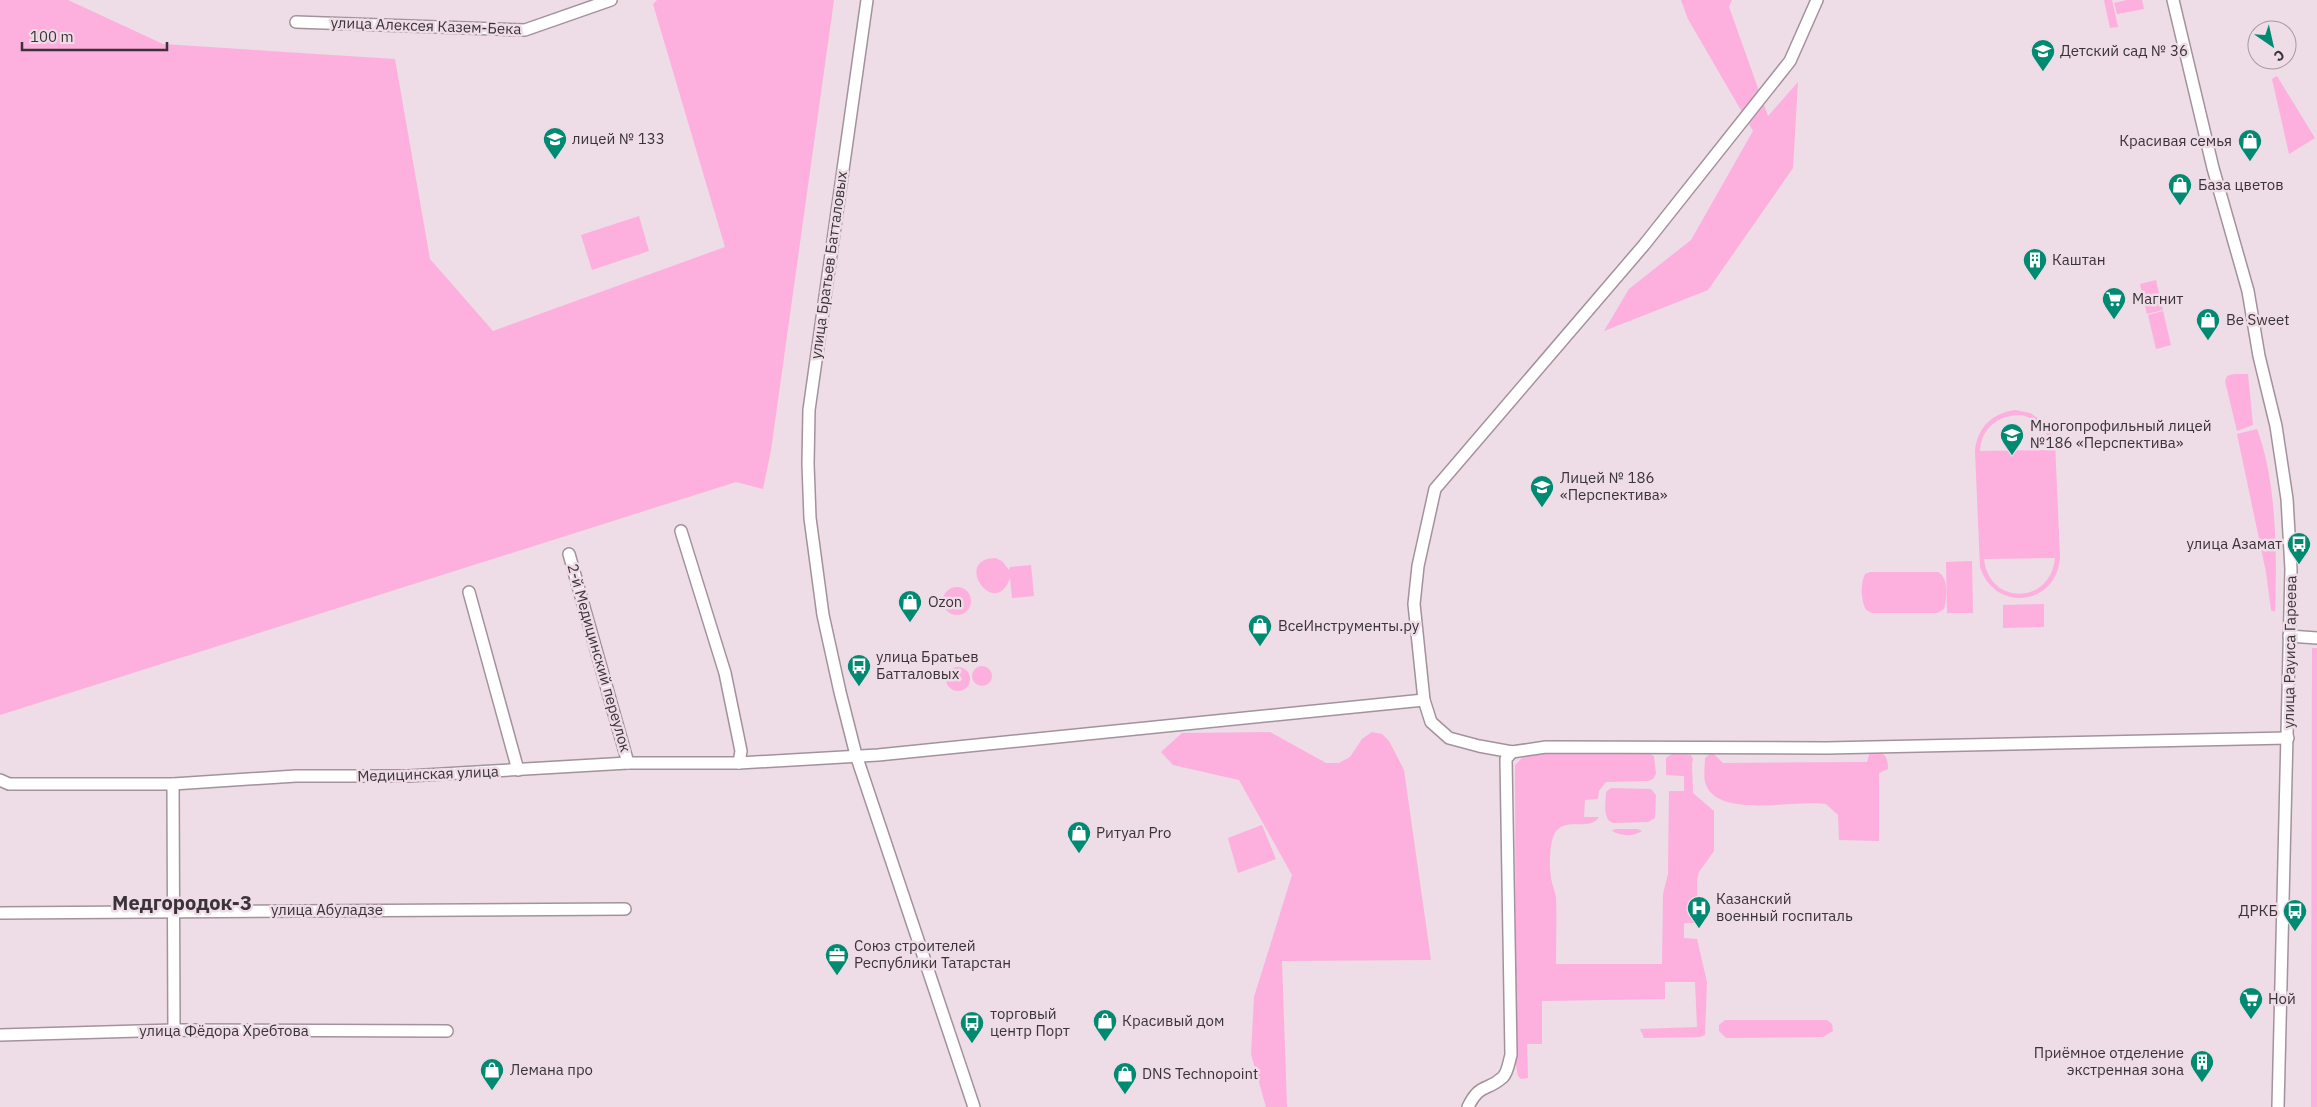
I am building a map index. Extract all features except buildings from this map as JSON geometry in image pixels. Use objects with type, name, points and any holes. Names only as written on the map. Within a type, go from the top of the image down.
[{"type":"street","name":"улица Алексея Казем-Бека","points":[[296,22],[525,30],[611,0]]},
{"type":"street","name":"улица Братьев Батталовых","points":[[867,0],[809,410],[810,518],[823,615],[856,755],[974,1107]]},
{"type":"street","points":[[1817,0],[1790,61],[1644,245],[1435,489],[1418,566],[1414,604],[1424,700],[1431,722],[1448,738],[1512,752],[1546,747],[1826,748],[2288,738]]},
{"type":"street","name":"улица Рауиса Гареева","points":[[2173,0],[2214,168],[2248,291],[2259,356],[2276,426],[2287,499],[2291,569],[2278,1107]]},
{"type":"street","points":[[681,531],[725,673],[741,751],[739,763]]},
{"type":"street","name":"2-й Медицинский переулок","points":[[569,554],[628,763]]},
{"type":"street","points":[[468,592],[518,770]]},
{"type":"street","points":[[2289,636],[2317,638]]},
{"type":"street","name":"Медицинская улица","points":[[0,780],[9,784],[173,784],[296,776],[408,776],[628,763],[739,763],[878,755],[1424,700]]},
{"type":"street","points":[[1468,1107],[1473,1096],[1482,1088],[1494,1084],[1504,1075],[1511,1055],[1506,759],[1512,752]]},
{"type":"street","points":[[173,784],[174,1030]]},
{"type":"street","name":"улица Абуладзе","points":[[0,912],[625,909]]},
{"type":"street","name":"улица Фёдора Хребтова","points":[[0,1035],[174,1030],[447,1031]]},
{"type":"shaded area","points":[[0,0],[68,0],[163,44],[395,59],[430,259],[493,331],[725,247],[653,4],[657,0],[834,0],[771,450],[763,489],[736,482],[0,715]]},
{"type":"shaded area","points":[[1681,0],[1732,0],[1729,7],[1768,116],[1798,82],[1793,168],[1708,290],[1604,331],[1629,289],[1691,240],[1753,131],[1688,19]]},
{"type":"shaded area","points":[[2104,0],[2112,0],[2118,27],[2110,28]]},
{"type":"shaded area","points":[[2127,0],[2142,0],[2144,9],[2117,14],[2114,3]]},
{"type":"shaded area","points":[[2277,76],[2315,138],[2289,154],[2272,79]]},
{"type":"shaded area","points":[[639,216],[649,251],[592,270],[581,235]]},
{"type":"shaded area","points":[[2156,280],[2163,310],[2147,314],[2140,284]]},
{"type":"shaded area","points":[[2163,311],[2171,345],[2156,349],[2148,315]]},
{"type":"shaded area","points":[[2248,374],[2253,425],[2237,431],[2225,381],[2227,376]]},
{"type":"shaded area","points":[[2015,410],[2030,413],[2044,422],[2055,442],[2060,558],[2056,574],[2048,586],[2037,594],[2024,598],[2011,597],[1998,592],[1988,582],[1980,567],[1976,443],[1987,423],[1999,414]],"holes":[[[2022,415],[2034,420],[2046,432],[2051,450],[1980,451],[1984,436],[1993,424],[2006,417]],[[2055,558],[2051,573],[2043,585],[2032,591],[2020,594],[2008,592],[1997,585],[1988,574],[1984,559]]]},
{"type":"shaded area","points":[[2257,429],[2269,472],[2272,495],[2276,567],[2275,612],[2271,610],[2266,572],[2237,434]]},
{"type":"shaded area","points":[[995,558],[1002,561],[1009,570],[1010,567],[1031,565],[1034,596],[1012,598],[1010,578],[1003,590],[995,593],[987,591],[977,576],[977,568],[983,561]]},
{"type":"shaded area","points":[[1972,561],[1973,613],[1947,613],[1946,562]]},
{"type":"shaded area","points":[[1870,572],[1938,572],[1946,583],[1944,609],[1937,613],[1872,613],[1866,610],[1863,602],[1862,583],[1865,574]]},
{"type":"shaded area","points":[[957,587],[967,591],[971,601],[967,611],[957,615],[947,611],[943,601],[947,591]]},
{"type":"shaded area","points":[[2044,604],[2044,627],[2003,628],[2003,605]]},
{"type":"shaded area","points":[[2312,648],[2317,648],[2317,1107],[2311,1107]]},
{"type":"shaded area","points":[[982,666],[989,669],[992,676],[989,683],[982,686],[975,683],[972,676],[975,669]]},
{"type":"shaded area","points":[[958,667],[966,671],[970,679],[966,687],[958,691],[950,687],[946,679],[950,671]]},
{"type":"shaded area","points":[[1270,732],[1326,763],[1339,763],[1350,757],[1362,739],[1372,732],[1382,734],[1389,741],[1404,770],[1431,960],[1282,961],[1287,1107],[1266,1107],[1251,1054],[1254,997],[1292,875],[1239,780],[1173,765],[1161,752],[1182,733]]},
{"type":"shaded area","points":[[1878,751],[1883,754],[1888,763],[1888,769],[1879,773],[1879,841],[1839,840],[1838,815],[1826,804],[1742,805],[1726,802],[1714,795],[1705,782],[1705,758],[1712,752],[1723,763],[1867,762],[1870,752]]},
{"type":"shaded area","points":[[1675,752],[1691,755],[1693,759],[1693,793],[1714,811],[1714,851],[1699,872],[1697,880],[1698,923],[1684,923],[1684,938],[1697,939],[1707,982],[1705,1035],[1700,1037],[1644,1038],[1640,1029],[1697,1027],[1695,982],[1665,982],[1665,999],[1542,1001],[1542,1044],[1527,1044],[1528,1078],[1521,1079],[1518,1076],[1516,1066],[1515,765],[1524,756],[1534,754],[1649,753],[1654,756],[1656,774],[1653,779],[1648,781],[1606,782],[1599,791],[1598,799],[1585,800],[1584,817],[1599,817],[1591,823],[1568,825],[1557,830],[1552,839],[1550,867],[1551,881],[1556,897],[1556,964],[1662,964],[1663,894],[1668,874],[1669,791],[1684,791],[1684,776],[1666,775],[1666,758]]},
{"type":"shaded area","points":[[1611,788],[1651,789],[1656,795],[1655,818],[1648,822],[1613,823],[1610,821],[1607,818],[1605,805],[1606,792]]},
{"type":"shaded area","points":[[1262,825],[1276,859],[1238,873],[1228,838]]},
{"type":"shaded area","points":[[1615,829],[1638,829],[1642,831],[1627,835],[1612,831]]},
{"type":"shaded area","points":[[1725,1020],[1827,1020],[1832,1024],[1833,1031],[1823,1037],[1726,1038],[1719,1031],[1719,1025]]},
{"type":"place","name":"Детский сад № 36","points":[[2043,72]]},
{"type":"place","name":"лицей № 133","points":[[555,160]]},
{"type":"place","name":"Красивая семья","points":[[2250,162]]},
{"type":"place","name":"База цветов","points":[[2180,206]]},
{"type":"place","name":"Каштан","points":[[2035,281]]},
{"type":"place","name":"Магнит","points":[[2114,320]]},
{"type":"place","name":"Be Sweet","points":[[2208,341]]},
{"type":"place","name":"Многопрофильный лицей №186 «Перспектива»","points":[[2012,456]]},
{"type":"place","name":"Лицей № 186 «Перспектива»","points":[[1542,508]]},
{"type":"place","name":"улица Азамат","points":[[2299,565]]},
{"type":"place","name":"Ozon","points":[[910,623]]},
{"type":"place","name":"ВсеИнструменты.ру","points":[[1260,647]]},
{"type":"place","name":"улица Братьев Батталовых","points":[[859,687]]},
{"type":"place","name":"Ритуал Pro","points":[[1079,854]]},
{"type":"place","name":"Казанский военный госпиталь","points":[[1699,929]]},
{"type":"place","name":"ДРКБ","points":[[2295,932]]},
{"type":"place","name":"Союз строителей Республики Татарстан","points":[[837,976]]},
{"type":"place","name":"Ной","points":[[2251,1020]]},
{"type":"place","name":"Красивый дом","points":[[1105,1042]]},
{"type":"place","name":"торговый центр Порт","points":[[972,1044]]},
{"type":"place","name":"Приёмное отделение экстренная зона","points":[[2202,1083]]},
{"type":"place","name":"Лемана про","points":[[492,1091]]},
{"type":"place","name":"DNS Technopoint","points":[[1125,1095]]},
{"type":"district","name":"Медгородок-3","points":[[182,903]]}]
